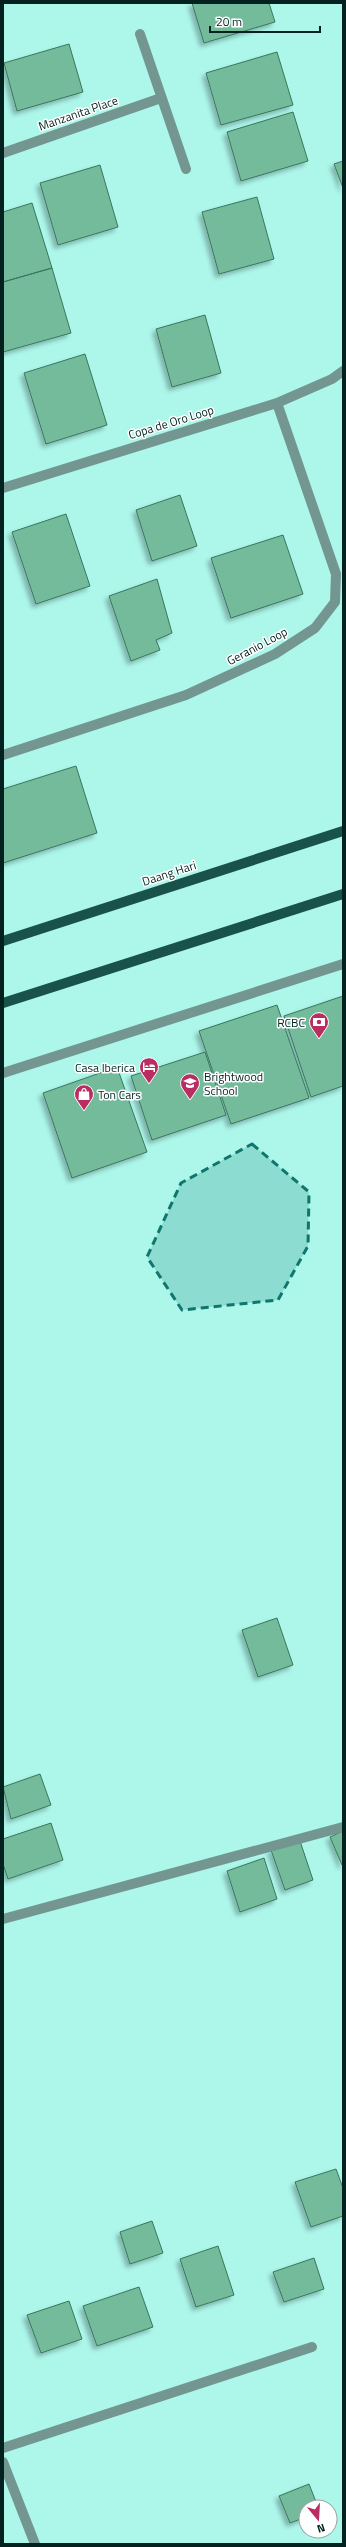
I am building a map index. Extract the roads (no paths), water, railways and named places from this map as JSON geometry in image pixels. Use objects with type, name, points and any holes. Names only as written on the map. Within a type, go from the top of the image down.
[{"type":"main road","name":"Daang Hari","points":[[3,941],[343,831]]},
{"type":"main road","points":[[3,1003],[343,894]]},
{"type":"street","points":[[140,34],[186,169]]},
{"type":"street","name":"Manzanita Place","points":[[3,153],[161,98]]},
{"type":"street","name":"Copa de Oro Loop","points":[[4,485],[277,403],[332,379],[343,371]]},
{"type":"street","name":"Geranio Loop","points":[[3,754],[186,695],[275,654],[315,628],[335,602],[336,574],[277,403]]},
{"type":"street","points":[[3,1073],[343,964]]},
{"type":"street","points":[[3,1919],[343,1827]]},
{"type":"street","points":[[3,2448],[312,2347]]},
{"type":"street","points":[[3,2462],[35,2544]]},
{"type":"place","name":"RCBC","points":[[319,1039]]},
{"type":"place","name":"Casa Iberica","points":[[149,1084]]},
{"type":"place","name":"Brightwood School","points":[[190,1100]]},
{"type":"place","name":"Ton Cars","points":[[84,1111]]}]
